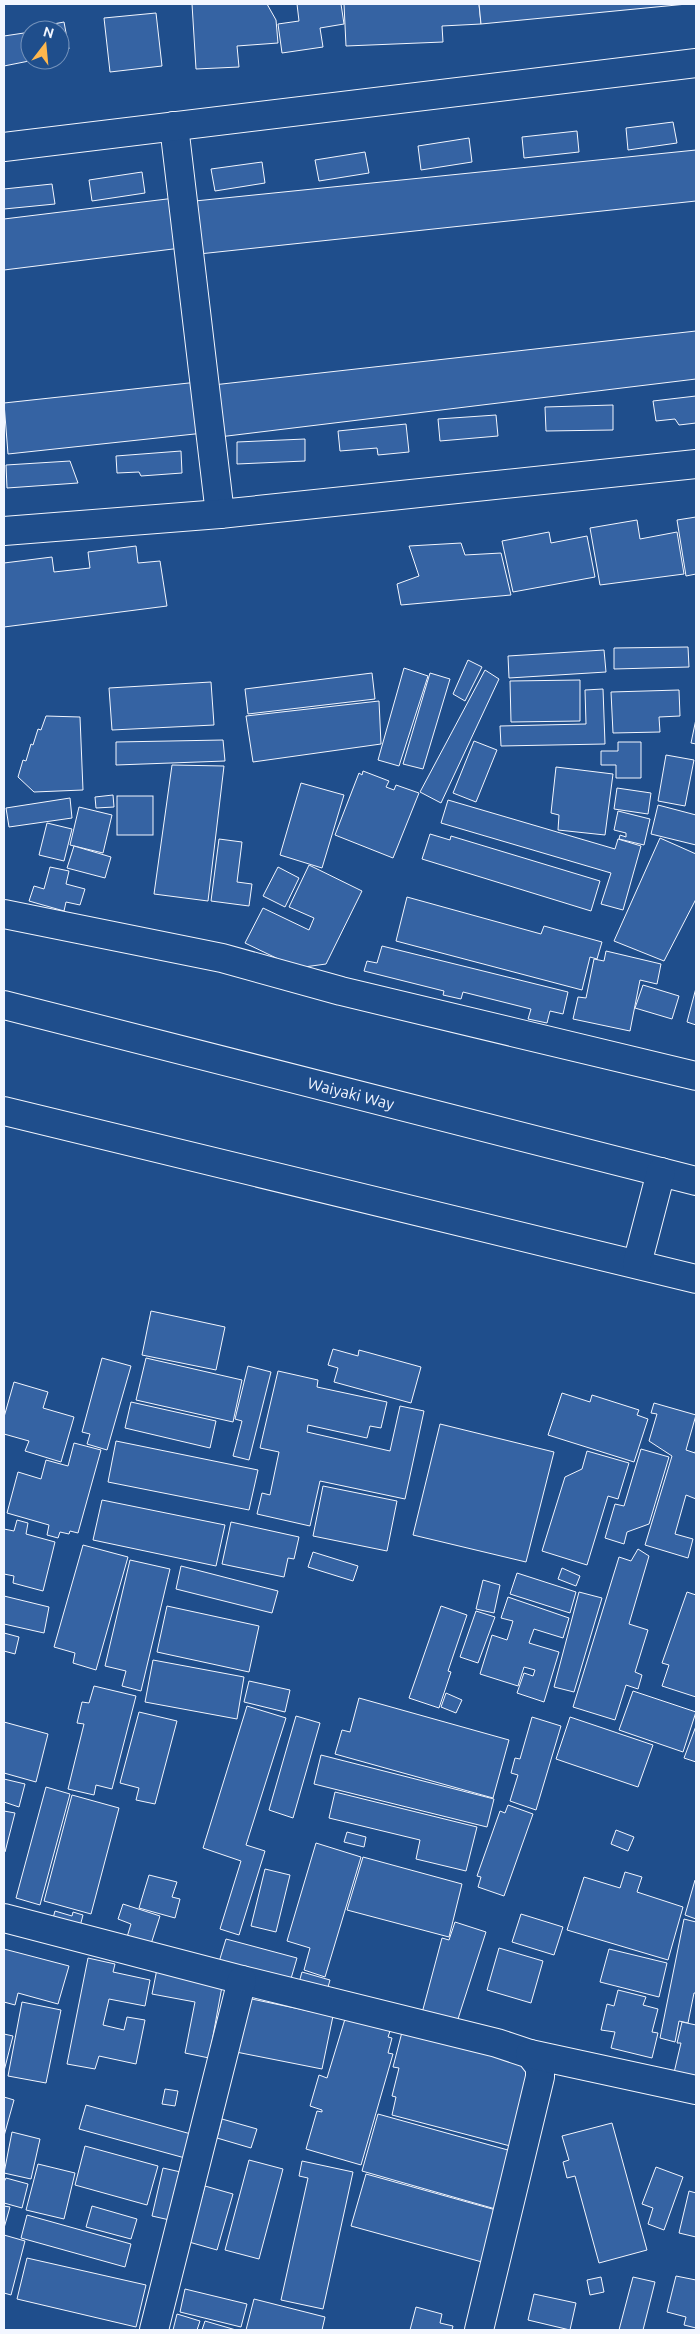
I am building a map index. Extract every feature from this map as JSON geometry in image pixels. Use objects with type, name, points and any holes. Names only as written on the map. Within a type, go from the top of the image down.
[{"type":"main road","points":[[4,147],[696,63]]},
{"type":"main road","points":[[174,126],[220,514]]},
{"type":"main road","points":[[4,531],[220,514],[696,464]]},
{"type":"main road","points":[[4,914],[222,958],[341,991],[696,1076]]},
{"type":"main road","name":"Waiyaki Way","points":[[4,1005],[696,1182]]},
{"type":"main road","points":[[4,1111],[696,1279]]},
{"type":"main road","points":[[637,1264],[661,1172]]},
{"type":"main road","points":[[4,1918],[496,2043],[530,2054],[696,2090]]},
{"type":"main road","points":[[154,2330],[242,1980]]},
{"type":"main road","points":[[479,2330],[540,2077],[540,2067],[530,2054]]},
{"type":"building","points":[[192,4],[267,4],[276,20],[278,43],[237,46],[239,67],[196,69]]},
{"type":"building","points":[[297,4],[341,4],[344,24],[320,28],[323,47],[282,53],[278,24],[299,21]]},
{"type":"building","points":[[344,4],[479,4],[481,24],[442,26],[443,42],[346,46]]},
{"type":"building","points":[[479,4],[687,4],[481,24]]},
{"type":"building","points":[[156,13],[162,66],[110,72],[104,18]]},
{"type":"building","points":[[20,34],[20,63],[4,66],[4,36]]},
{"type":"building","points":[[673,122],[677,143],[628,150],[626,128]]},
{"type":"building","points":[[577,131],[579,152],[524,158],[522,137]]},
{"type":"building","points":[[469,138],[472,162],[421,170],[418,146]]},
{"type":"building","points":[[696,150],[696,201],[199,254],[195,201]]},
{"type":"building","points":[[365,152],[369,173],[319,181],[315,160]]},
{"type":"building","points":[[262,162],[265,183],[215,191],[211,169]]},
{"type":"building","points":[[142,172],[145,193],[92,201],[89,180]]},
{"type":"building","points":[[52,184],[55,204],[4,209],[4,189]]},
{"type":"building","points":[[175,198],[181,248],[4,270],[4,219]]},
{"type":"building","points":[[696,331],[696,379],[219,437],[213,385]]},
{"type":"building","points":[[198,382],[204,433],[8,454],[4,403]]},
{"type":"building","points":[[696,396],[696,423],[679,425],[675,419],[656,421],[653,401]]},
{"type":"building","points":[[613,405],[613,430],[546,431],[545,407]]},
{"type":"building","points":[[496,415],[498,436],[440,441],[438,419]]},
{"type":"building","points":[[406,424],[409,452],[378,455],[377,448],[340,451],[338,431]]},
{"type":"building","points":[[305,439],[305,461],[237,464],[237,442]]},
{"type":"building","points":[[181,451],[182,473],[141,476],[139,472],[117,473],[116,456]]},
{"type":"building","points":[[70,461],[78,483],[7,488],[6,465]]},
{"type":"building","points":[[696,517],[696,574],[686,576],[677,520]]},
{"type":"building","points":[[637,520],[640,539],[677,532],[684,574],[600,585],[590,528]]},
{"type":"building","points":[[549,532],[551,543],[587,536],[595,577],[513,592],[502,541]]},
{"type":"building","points":[[461,543],[465,555],[501,553],[511,595],[401,605],[397,584],[419,576],[409,546]]},
{"type":"building","points":[[136,546],[138,563],[160,561],[167,606],[4,627],[4,563],[52,557],[54,572],[90,568],[88,552]]},
{"type":"building","points":[[688,647],[689,667],[614,669],[614,648]]},
{"type":"building","points":[[604,650],[606,672],[509,678],[508,656]]},
{"type":"building","points":[[468,660],[482,667],[465,701],[453,694]]},
{"type":"building","points":[[404,668],[428,676],[399,766],[378,760]]},
{"type":"building","points":[[485,670],[499,679],[441,803],[420,792]]},
{"type":"building","points":[[372,673],[375,699],[248,714],[245,689]]},
{"type":"building","points":[[430,673],[450,679],[423,769],[403,764]]},
{"type":"building","points":[[580,680],[580,721],[511,722],[510,681]]},
{"type":"building","points":[[211,682],[214,725],[112,730],[109,688]]},
{"type":"building","points":[[603,689],[605,744],[501,746],[500,726],[586,724],[585,690]]},
{"type":"building","points":[[679,690],[680,716],[659,717],[660,732],[613,733],[611,692]]},
{"type":"building","points":[[379,701],[381,744],[253,762],[246,716]]},
{"type":"building","points":[[46,716],[80,717],[83,790],[34,792],[18,777],[23,760],[26,761],[31,744],[33,745],[38,729],[41,730]]},
{"type":"building","points":[[696,719],[696,744],[691,743]]},
{"type":"building","points":[[223,740],[225,761],[116,765],[116,742]]},
{"type":"building","points":[[474,741],[497,750],[476,802],[453,793]]},
{"type":"building","points":[[618,742],[641,742],[641,778],[616,778],[616,765],[601,765],[601,751],[618,751]]},
{"type":"building","points":[[666,755],[694,760],[685,806],[658,801]]},
{"type":"building","points":[[172,765],[224,766],[208,901],[154,894]]},
{"type":"building","points":[[556,767],[613,774],[605,835],[558,830],[559,815],[551,813]]},
{"type":"building","points":[[363,771],[389,781],[386,787],[394,790],[396,785],[419,793],[393,858],[335,835],[359,773],[362,775]]},
{"type":"building","points":[[301,783],[344,795],[322,868],[280,855]]},
{"type":"building","points":[[617,788],[651,793],[648,814],[614,809]]},
{"type":"building","points":[[113,795],[114,807],[96,808],[95,797]]},
{"type":"building","points":[[117,796],[153,796],[153,835],[117,835]]},
{"type":"building","points":[[70,798],[72,818],[9,827],[6,808]]},
{"type":"building","points":[[448,800],[615,849],[618,839],[641,846],[623,910],[601,904],[611,873],[441,823]]},
{"type":"building","points":[[658,805],[696,815],[696,845],[651,834]]},
{"type":"building","points":[[79,807],[112,815],[103,853],[70,845]]},
{"type":"building","points":[[618,811],[650,819],[644,845],[619,839],[620,835],[626,837],[626,833],[614,830]]},
{"type":"building","points":[[47,823],[72,829],[64,861],[39,855]]},
{"type":"building","points":[[430,834],[450,840],[451,836],[600,881],[591,911],[422,859]]},
{"type":"building","points":[[660,838],[696,854],[696,899],[664,961],[614,941]]},
{"type":"building","points":[[219,839],[242,842],[237,882],[252,884],[249,906],[211,901]]},
{"type":"building","points":[[74,846],[111,857],[105,878],[67,868]]},
{"type":"building","points":[[309,865],[362,891],[326,964],[297,968],[245,943],[263,908],[309,930],[314,918],[289,907]]},
{"type":"building","points":[[50,867],[69,871],[66,884],[85,889],[80,905],[66,902],[64,911],[29,901],[34,886],[44,889]]},
{"type":"building","points":[[278,867],[299,878],[285,907],[263,896]]},
{"type":"building","points":[[407,897],[541,934],[544,926],[602,942],[597,959],[590,957],[582,990],[396,941]]},
{"type":"building","points":[[382,946],[568,992],[563,1014],[550,1011],[547,1023],[528,1019],[531,1009],[463,992],[461,999],[443,995],[444,991],[364,971],[367,961],[377,963]]},
{"type":"building","points":[[606,951],[661,964],[657,984],[640,980],[630,1031],[573,1019],[578,997],[586,998],[594,959],[604,961]]},
{"type":"building","points":[[643,985],[679,996],[672,1019],[635,1008]]},
{"type":"building","points":[[696,988],[696,1025],[687,1022]]},
{"type":"building","points":[[151,1311],[225,1327],[216,1370],[142,1355]]},
{"type":"building","points":[[333,1349],[358,1356],[359,1350],[421,1367],[411,1403],[334,1382],[338,1368],[328,1365]]},
{"type":"building","points":[[102,1358],[131,1366],[107,1450],[87,1444],[90,1434],[82,1432]]},
{"type":"building","points":[[146,1358],[242,1380],[233,1422],[136,1400]]},
{"type":"building","points":[[248,1366],[271,1372],[249,1460],[233,1456],[242,1421],[235,1419]]},
{"type":"building","points":[[278,1371],[318,1380],[317,1387],[387,1402],[381,1428],[370,1426],[367,1438],[308,1425],[307,1432],[390,1451],[400,1406],[424,1411],[405,1499],[320,1481],[310,1526],[257,1514],[262,1493],[270,1495],[279,1452],[260,1448]]},
{"type":"building","points":[[14,1382],[48,1392],[43,1408],[74,1417],[61,1462],[25,1451],[29,1441],[4,1434],[4,1417]]},
{"type":"building","points":[[562,1393],[590,1402],[592,1395],[639,1410],[637,1415],[648,1419],[634,1462],[548,1435]]},
{"type":"building","points":[[131,1402],[216,1421],[210,1448],[125,1428]]},
{"type":"building","points":[[654,1403],[696,1415],[686,1450],[695,1453],[696,1448],[696,1499],[686,1495],[675,1534],[693,1539],[688,1558],[645,1545],[672,1456],[649,1441],[657,1414],[651,1413]]},
{"type":"building","points":[[440,1424],[554,1452],[526,1562],[413,1535]]},
{"type":"building","points":[[116,1441],[258,1470],[249,1510],[108,1482]]},
{"type":"building","points":[[74,1443],[101,1450],[78,1533],[70,1531],[69,1534],[60,1532],[58,1538],[47,1535],[49,1525],[7,1513],[18,1472],[41,1479],[46,1460],[68,1466]]},
{"type":"building","points":[[641,1449],[669,1457],[649,1524],[627,1532],[624,1544],[605,1538],[615,1504],[624,1506]]},
{"type":"building","points":[[587,1451],[629,1463],[618,1499],[608,1496],[587,1565],[542,1551],[565,1477],[582,1469]]},
{"type":"building","points":[[323,1486],[397,1501],[387,1551],[313,1536]]},
{"type":"building","points":[[102,1500],[225,1525],[216,1566],[93,1540]]},
{"type":"building","points":[[17,1520],[28,1523],[26,1534],[55,1542],[43,1591],[13,1583],[14,1576],[4,1574],[4,1529],[14,1531]]},
{"type":"building","points":[[231,1522],[299,1537],[294,1559],[288,1558],[284,1577],[222,1564]]},
{"type":"building","points":[[83,1545],[128,1557],[96,1670],[73,1663],[75,1653],[54,1647]]},
{"type":"building","points":[[638,1549],[649,1556],[629,1624],[648,1630],[635,1672],[642,1675],[638,1689],[626,1685],[615,1720],[573,1707],[619,1557],[631,1561]]},
{"type":"building","points":[[313,1552],[358,1566],[353,1581],[308,1567]]},
{"type":"building","points":[[130,1560],[170,1569],[141,1691],[122,1686],[126,1671],[105,1666]]},
{"type":"building","points":[[181,1566],[278,1591],[272,1613],[176,1589]]},
{"type":"building","points":[[562,1568],[580,1576],[576,1586],[558,1579]]},
{"type":"building","points":[[517,1573],[576,1592],[570,1613],[510,1594]]},
{"type":"building","points":[[483,1580],[500,1585],[494,1613],[476,1609]]},
{"type":"building","points":[[579,1592],[602,1598],[574,1692],[554,1687]]},
{"type":"building","points":[[687,1592],[696,1595],[696,1697],[662,1686],[669,1665],[662,1663]]},
{"type":"building","points":[[4,1596],[49,1607],[44,1633],[4,1624]]},
{"type":"building","points":[[508,1597],[569,1618],[563,1638],[534,1629],[529,1643],[559,1652],[544,1702],[517,1693],[524,1673],[533,1676],[535,1670],[524,1667],[518,1686],[480,1674],[492,1635],[507,1640],[513,1621],[501,1618]]},
{"type":"building","points":[[167,1606],[259,1626],[249,1672],[157,1652]]},
{"type":"building","points":[[441,1606],[467,1615],[448,1671],[451,1672],[439,1708],[409,1698]]},
{"type":"building","points":[[476,1611],[495,1617],[478,1663],[460,1657]]},
{"type":"building","points":[[4,1633],[19,1637],[15,1654],[4,1651]]},
{"type":"building","points":[[153,1660],[244,1677],[237,1719],[145,1702]]},
{"type":"building","points":[[249,1681],[290,1690],[285,1712],[244,1702]]},
{"type":"building","points":[[94,1686],[136,1696],[112,1789],[96,1785],[94,1795],[68,1789],[84,1724],[77,1723],[82,1702],[89,1703]]},
{"type":"building","points":[[633,1691],[696,1712],[683,1752],[619,1730]]},
{"type":"building","points":[[446,1693],[462,1700],[456,1713],[441,1707]]},
{"type":"building","points":[[359,1698],[509,1740],[493,1798],[335,1754],[342,1730],[350,1732]]},
{"type":"building","points":[[247,1706],[286,1718],[246,1845],[265,1851],[239,1935],[220,1929],[241,1861],[203,1848]]},
{"type":"building","points":[[139,1712],[177,1721],[155,1804],[136,1800],[139,1788],[120,1783]]},
{"type":"building","points":[[296,1716],[320,1723],[293,1818],[269,1810]]},
{"type":"building","points":[[532,1717],[561,1726],[536,1810],[510,1801],[518,1775],[511,1773],[515,1758],[520,1759]]},
{"type":"building","points":[[570,1717],[653,1745],[638,1787],[556,1759]]},
{"type":"building","points":[[4,1722],[48,1734],[36,1782],[4,1773]]},
{"type":"building","points":[[696,1726],[696,1762],[684,1758]]},
{"type":"building","points":[[321,1755],[494,1799],[487,1827],[314,1784]]},
{"type":"building","points":[[4,1779],[25,1784],[19,1807],[4,1802]]},
{"type":"building","points":[[46,1787],[70,1794],[40,1905],[16,1898]]},
{"type":"building","points":[[335,1792],[477,1827],[466,1871],[416,1859],[420,1840],[329,1818]]},
{"type":"building","points":[[72,1795],[119,1808],[91,1914],[44,1901]]},
{"type":"building","points":[[508,1805],[533,1814],[504,1896],[478,1887],[481,1877],[477,1876],[500,1811],[505,1813]]},
{"type":"building","points":[[4,1811],[15,1813],[5,1852],[4,1852]]},
{"type":"building","points":[[616,1830],[634,1837],[628,1851],[611,1844]]},
{"type":"building","points":[[347,1832],[366,1837],[364,1847],[344,1842]]},
{"type":"building","points":[[316,1843],[361,1857],[325,1977],[304,1970],[310,1948],[287,1941]]},
{"type":"building","points":[[363,1857],[462,1884],[449,1937],[347,1910]]},
{"type":"building","points":[[265,1869],[290,1875],[276,1932],[251,1926]]},
{"type":"building","points":[[625,1872],[642,1877],[637,1892],[683,1907],[668,1960],[567,1930],[584,1877],[620,1888]]},
{"type":"building","points":[[149,1875],[177,1882],[172,1897],[180,1899],[175,1918],[139,1908]]},
{"type":"building","points":[[696,1881],[696,1919],[685,1915]]},
{"type":"building","points":[[123,1904],[160,1916],[151,1944],[127,1937],[131,1924],[118,1919]]},
{"type":"building","points":[[55,1911],[72,1916],[73,1912],[83,1915],[79,1930],[52,1922]]},
{"type":"building","points":[[521,1914],[563,1927],[554,1955],[512,1942]]},
{"type":"building","points":[[684,1919],[696,1922],[696,1993],[694,1993],[688,2023],[679,2021],[675,2042],[660,2038]]},
{"type":"building","points":[[455,1922],[486,1932],[457,2022],[422,2013],[442,1938],[449,1940]]},
{"type":"building","points":[[226,1939],[297,1958],[290,1982],[219,1962]]},
{"type":"building","points":[[499,1948],[543,1961],[531,2003],[487,1990]]},
{"type":"building","points":[[4,1949],[69,1966],[58,2004],[18,1993],[15,2005],[4,2002]]},
{"type":"building","points":[[609,1949],[667,1963],[659,1997],[600,1982]]},
{"type":"building","points":[[88,1958],[115,1964],[113,1972],[150,1980],[145,2006],[109,1999],[103,2025],[124,2030],[127,2017],[145,2020],[136,2064],[99,2056],[95,2069],[67,2064]]},
{"type":"building","points":[[157,1969],[223,1981],[209,2058],[185,2053],[195,2002],[152,1994]]},
{"type":"building","points":[[302,1972],[330,1980],[326,1994],[298,1986]]},
{"type":"building","points":[[618,1990],[646,1997],[643,2005],[658,2009],[652,2032],[658,2033],[652,2058],[611,2048],[615,2032],[601,2030],[607,2004],[614,2006]]},
{"type":"building","points":[[242,1997],[333,2016],[322,2069],[231,2051]]},
{"type":"building","points":[[22,2002],[61,2010],[46,2083],[8,2076]]},
{"type":"building","points":[[345,2019],[390,2031],[388,2037],[392,2038],[388,2053],[393,2054],[361,2165],[306,2149],[317,2111],[322,2112],[322,2110],[310,2106],[319,2075],[327,2078]]},
{"type":"building","points":[[682,2022],[696,2025],[696,2082],[673,2077],[681,2043],[677,2043]]},
{"type":"building","points":[[402,2032],[535,2066],[514,2147],[392,2115],[396,2097],[392,2096],[399,2068],[393,2067]]},
{"type":"building","points":[[4,2034],[13,2036],[4,2071]]},
{"type":"building","points":[[165,2089],[178,2091],[175,2106],[162,2104]]},
{"type":"building","points":[[4,2097],[14,2100],[4,2136]]},
{"type":"building","points":[[86,2105],[191,2134],[185,2158],[79,2129]]},
{"type":"building","points":[[378,2114],[515,2152],[499,2210],[362,2171]]},
{"type":"building","points":[[222,2119],[257,2129],[251,2148],[217,2138]]},
{"type":"building","points":[[612,2123],[647,2250],[599,2263],[575,2176],[567,2178],[563,2162],[569,2160],[562,2136]]},
{"type":"building","points":[[12,2132],[40,2139],[31,2179],[4,2173]]},
{"type":"building","points":[[85,2146],[158,2166],[147,2205],[75,2185]]},
{"type":"building","points":[[249,2160],[283,2169],[259,2259],[225,2250]]},
{"type":"building","points":[[302,2161],[353,2172],[323,2309],[281,2300],[308,2178],[299,2176]]},
{"type":"building","points":[[38,2164],[75,2173],[64,2219],[26,2210]]},
{"type":"building","points":[[656,2167],[683,2177],[664,2230],[648,2224],[653,2208],[642,2204]]},
{"type":"building","points":[[163,2168],[185,2173],[174,2221],[152,2216]]},
{"type":"building","points":[[366,2174],[496,2210],[482,2262],[351,2226]]},
{"type":"building","points":[[6,2178],[28,2184],[22,2208],[4,2203],[4,2182]]},
{"type":"building","points":[[205,2186],[233,2194],[217,2250],[189,2242]]},
{"type":"building","points":[[689,2191],[696,2193],[696,2237],[679,2233]]},
{"type":"building","points":[[4,2206],[10,2207],[4,2228]]},
{"type":"building","points":[[92,2206],[137,2219],[131,2239],[86,2227]]},
{"type":"building","points":[[27,2215],[131,2244],[125,2267],[21,2238]]},
{"type":"building","points":[[4,2235],[25,2241],[11,2295],[4,2293]]},
{"type":"building","points":[[27,2258],[146,2285],[136,2327],[17,2299]]},
{"type":"building","points":[[676,2276],[696,2280],[696,2328],[684,2325],[686,2317],[667,2312]]},
{"type":"building","points":[[601,2277],[604,2292],[590,2295],[587,2280]]},
{"type":"building","points":[[633,2277],[655,2282],[643,2330],[619,2330]]},
{"type":"building","points":[[185,2289],[247,2304],[241,2327],[180,2312]]},
{"type":"building","points":[[534,2294],[576,2303],[570,2330],[528,2320]]},
{"type":"building","points":[[254,2299],[325,2317],[322,2330],[246,2330]]},
{"type":"building","points":[[416,2307],[442,2314],[440,2323],[453,2326],[452,2330],[410,2330]]},
{"type":"building","points":[[177,2314],[200,2321],[197,2330],[173,2330]]},
{"type":"building","points":[[205,2321],[236,2330],[202,2330]]}]
